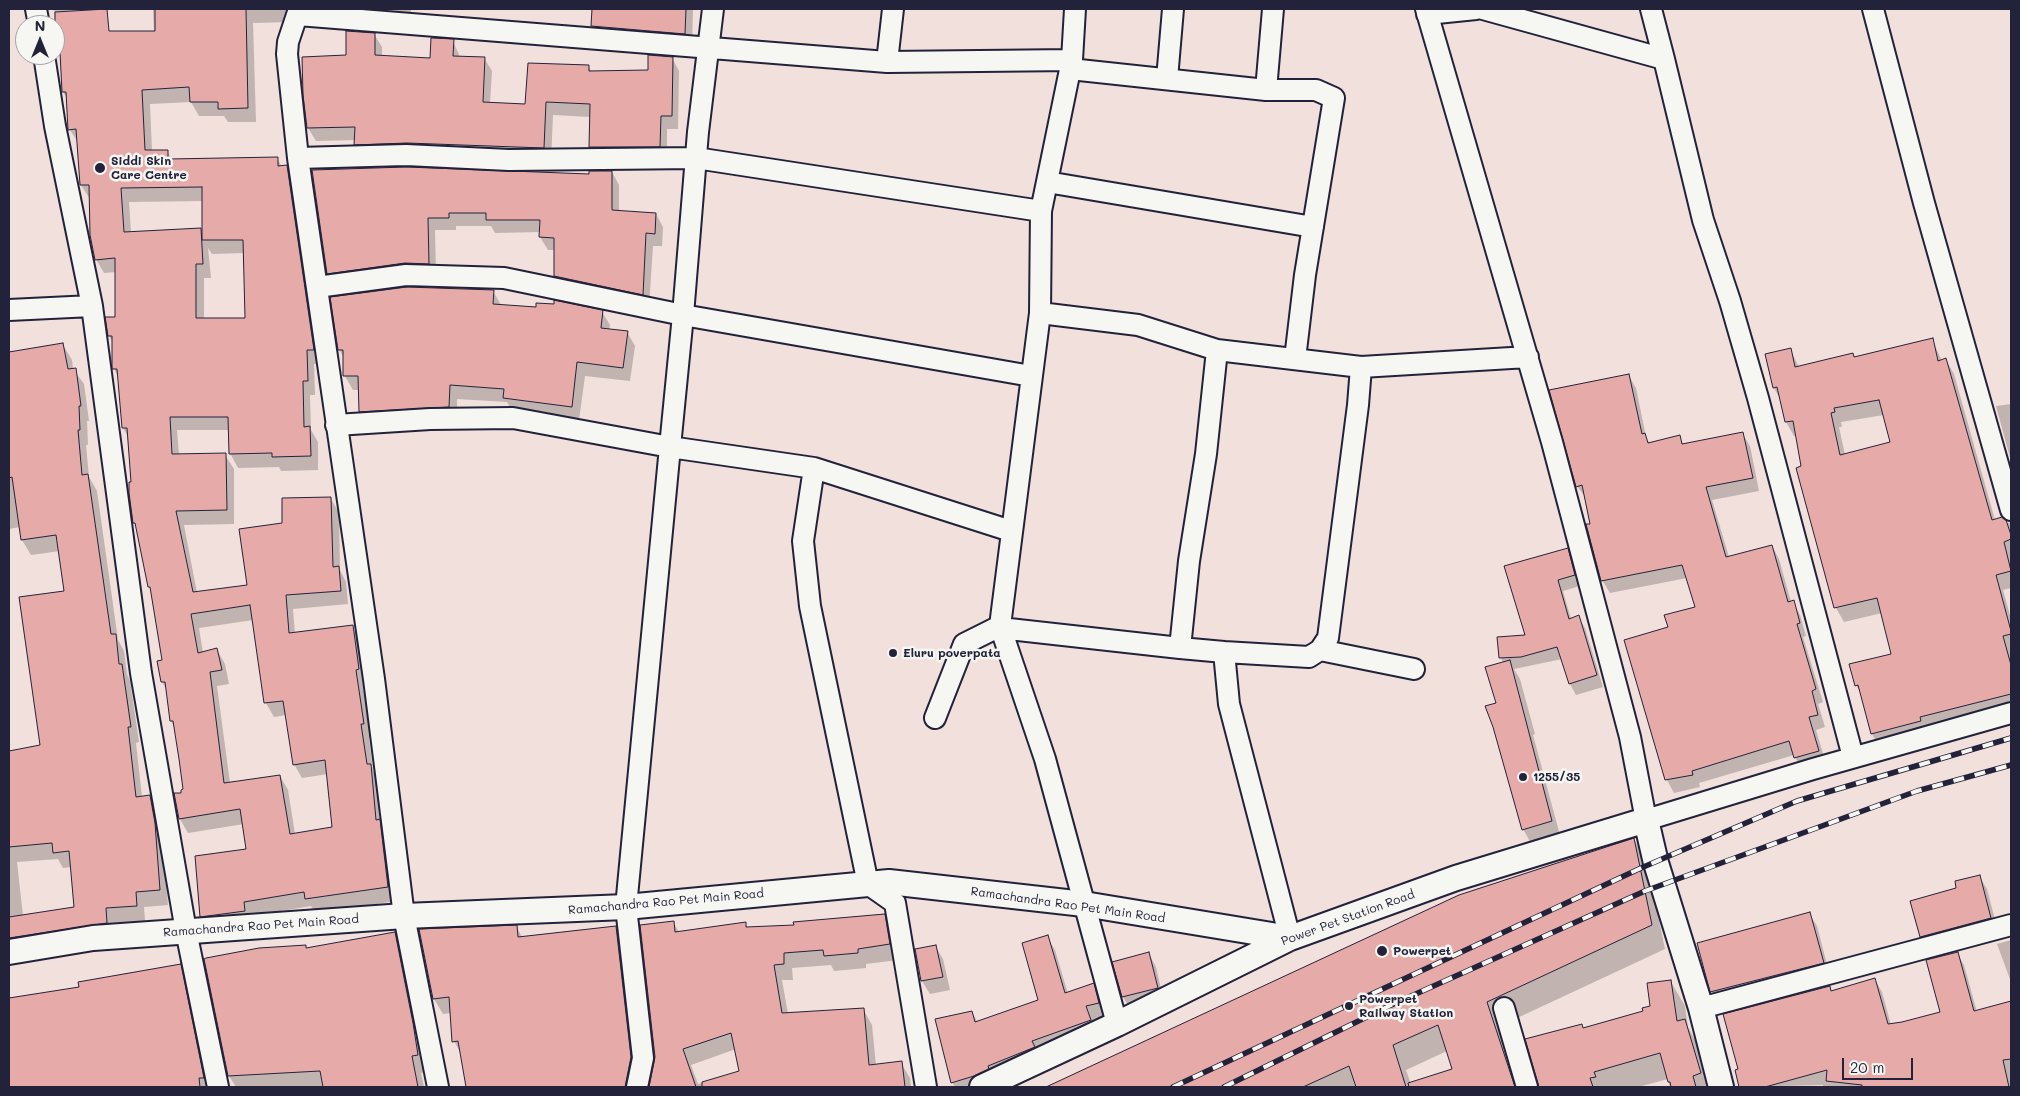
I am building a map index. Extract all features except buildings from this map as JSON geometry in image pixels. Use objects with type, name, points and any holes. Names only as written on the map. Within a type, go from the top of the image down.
[{"type":"street","points":[[637,1087],[642,1058],[626,907],[683,315],[696,158],[713,9]]},
{"type":"street","points":[[887,62],[892,9]]},
{"type":"street","points":[[1075,9],[1071,64],[1041,211],[1040,313],[1000,627],[1045,759],[1117,1024]]},
{"type":"street","points":[[1167,79],[1173,9]]},
{"type":"street","points":[[1266,90],[1273,9]]},
{"type":"street","points":[[1476,9],[1426,11],[1528,357],[1630,737],[1656,863],[1701,1008],[1721,1087]]},
{"type":"street","points":[[1483,9],[1664,59]]},
{"type":"street","points":[[1651,9],[1703,220],[1730,301],[1758,398],[1854,757]]},
{"type":"street","points":[[1873,9],[1924,203],[2011,510]]},
{"type":"street","points":[[438,1087],[404,916],[374,679],[298,158],[286,54],[292,26],[298,12],[887,62],[1071,64],[1167,79],[1266,90],[1316,90],[1334,98],[1313,227],[1295,359]]},
{"type":"street","points":[[46,65],[55,126],[92,306],[141,673],[186,931],[218,1087]]},
{"type":"street","points":[[298,158],[406,154],[509,160],[696,158],[1041,211]]},
{"type":"street","points":[[1047,182],[1313,227]]},
{"type":"street","points":[[317,287],[406,275],[504,278],[683,315],[1031,376]]},
{"type":"street","points":[[9,310],[92,306]]},
{"type":"street","points":[[1040,313],[1138,325],[1218,350],[1361,367],[1528,357]]},
{"type":"street","points":[[1180,648],[1189,561],[1206,454],[1218,350]]},
{"type":"street","points":[[935,718],[964,644],[1000,627],[1224,652],[1309,657],[1320,650],[1328,638],[1358,405],[1361,367]]},
{"type":"street","points":[[336,425],[430,419],[514,418],[670,447],[814,468],[1011,531]]},
{"type":"street","points":[[814,468],[803,541],[810,606],[868,884],[895,903],[926,1087]]},
{"type":"street","points":[[1320,650],[1414,669]]},
{"type":"street","points":[[1224,652],[1228,704],[1290,938]]},
{"type":"street","points":[[1646,820],[1854,757],[2011,713]]},
{"type":"street","name":"Power Pet Station Road","points":[[982,1087],[1117,1024],[1290,938],[1456,878],[1646,820]]},
{"type":"street","name":"Ramachandra Rao Pet Main Road","points":[[9,952],[93,938],[404,916],[626,907],[889,882],[1084,904],[1290,938]]},
{"type":"street","points":[[1701,1008],[2011,925]]},
{"type":"street","points":[[1504,1008],[1527,1087]]},
{"type":"railway","points":[[1173,1087],[1641,868],[1797,801],[2011,738]]},
{"type":"railway","points":[[1224,1087],[1389,1006],[1645,891],[1917,791],[2011,765]]},
{"type":"place","name":"Siddi Skin Care Centre","points":[[100,168]]},
{"type":"place","name":"Eluru poverpata","points":[[893,653]]},
{"type":"place","name":"1255/35","points":[[1523,777]]},
{"type":"place","name":"Powerpet","points":[[1382,951]]},
{"type":"place","name":"Powerpet Railway Station","points":[[1349,1006]]}]
